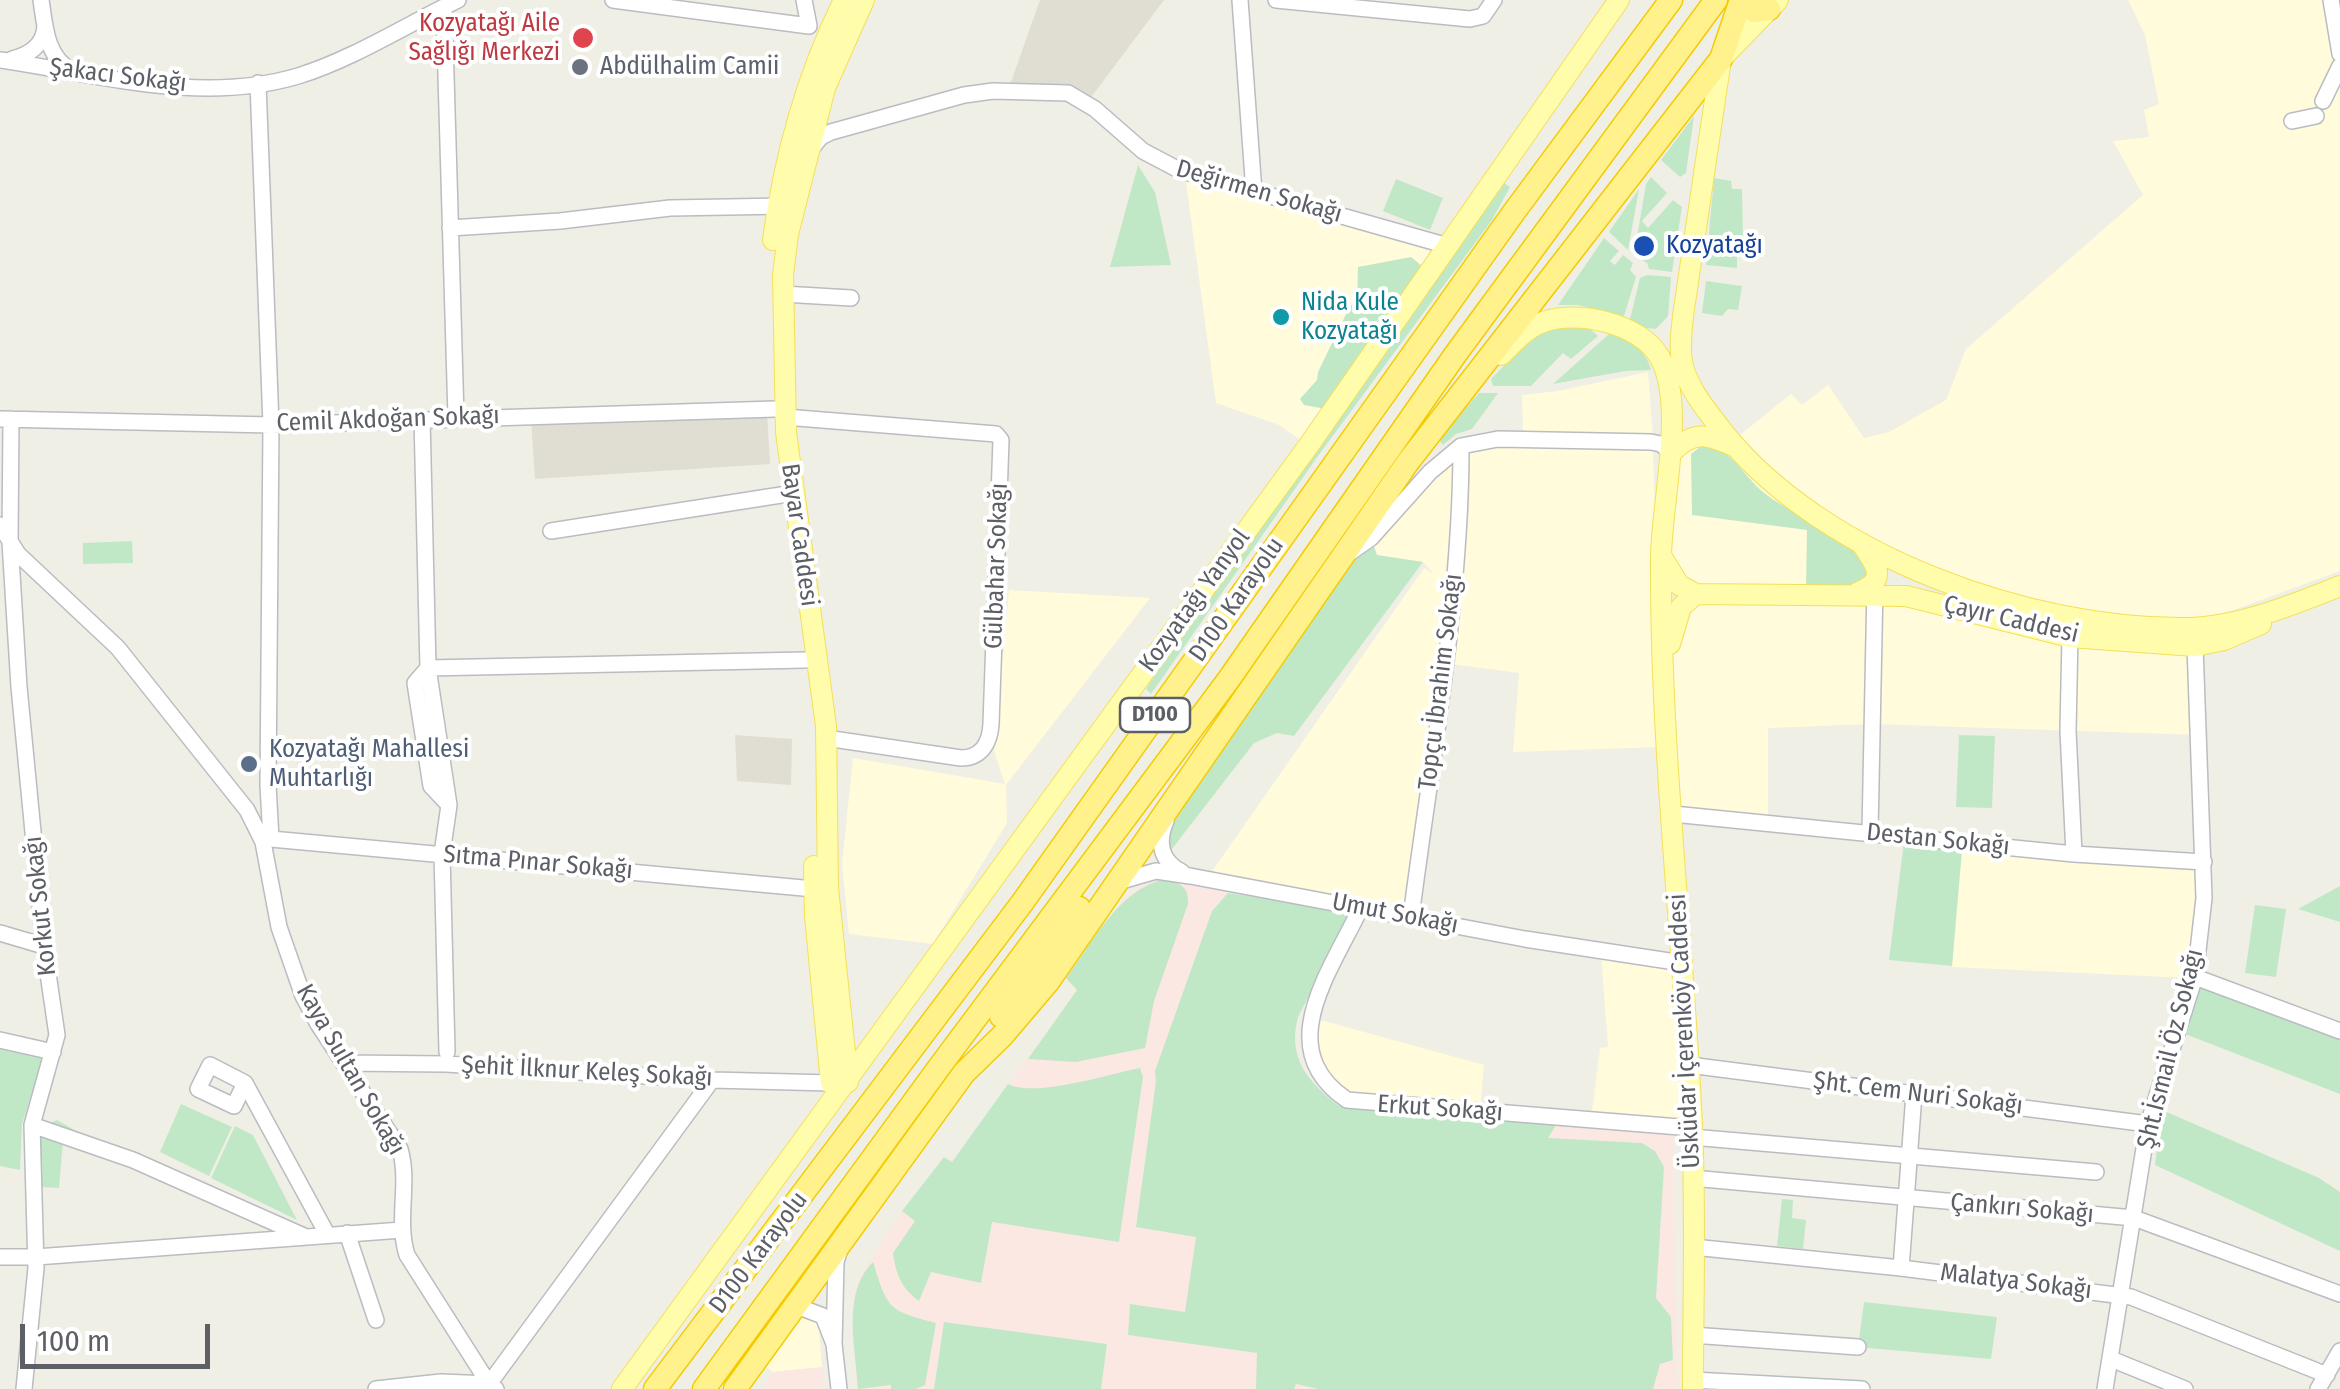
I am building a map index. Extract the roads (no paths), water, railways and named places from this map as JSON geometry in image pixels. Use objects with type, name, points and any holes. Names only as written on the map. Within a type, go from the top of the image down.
[{"type":"highway","name":"D100 Karayolu","points":[[656,1389],[1010,918],[1668,0]]},
{"type":"highway","name":"D100 Karayolu","points":[[704,1389],[1229,680],[1455,354],[1716,0]]},
{"type":"highway","points":[[1744,0],[1754,11],[1774,4]]},
{"type":"highway","name":"D100","points":[[735,1389],[964,1073],[1048,982],[1408,462],[1721,59],[1744,0]]},
{"type":"highway","points":[[964,1073],[1138,823],[1229,680]]},
{"type":"main road","name":"Bayar Caddesi","points":[[840,1083],[827,876],[826,738],[780,413],[788,202],[806,92],[822,44],[844,0]]},
{"type":"main road","name":"Bayar Caddesi","points":[[840,1083],[814,889],[814,738],[782,495],[772,256],[788,202],[810,152],[826,85],[864,0]]},
{"type":"main road","name":"Kozyatağı Yanyol","points":[[622,1389],[840,1083],[1309,445],[1619,0]]},
{"type":"main road","points":[[1721,59],[1774,4]]},
{"type":"main road","name":"Çayır Caddesi","points":[[1721,59],[1681,347],[1689,383],[1736,447],[1790,498],[1919,571],[2025,608],[2091,622],[2210,626],[2340,586]]},
{"type":"main road","points":[[1465,392],[1520,336],[1540,323],[1562,318],[1603,322],[1642,338],[1659,338],[1673,331],[1684,308]]},
{"type":"main road","name":"Üsküdar İçerenköy Caddesi","points":[[1642,338],[1658,354],[1667,374],[1671,453],[1660,554],[1692,1132],[1692,1384]]},
{"type":"main road","points":[[1671,453],[1686,438],[1711,436],[1736,447]]},
{"type":"main road","points":[[1860,540],[1877,568],[1868,590]]},
{"type":"main road","points":[[1660,554],[1680,585],[1696,594]]},
{"type":"main road","name":"Çayır Caddesi","points":[[1696,594],[1868,590],[1963,608],[2070,637],[2195,646],[2224,640],[2316,596]]},
{"type":"main road","name":"Üsküdar İçerenköy Caddesi","points":[[1664,674],[1681,607],[1696,594]]},
{"type":"street","points":[[2,60],[33,50],[43,37],[41,0]]},
{"type":"street","points":[[613,0],[809,26]]},
{"type":"street","points":[[804,0],[809,26],[822,44],[826,103],[835,118],[845,124],[856,124]]},
{"type":"street","points":[[1240,0],[1254,192]]},
{"type":"street","points":[[1276,0],[1470,20],[1483,16],[1494,0]]},
{"type":"street","points":[[2330,0],[2340,54]]},
{"type":"street","points":[[451,3],[450,228],[456,417]]},
{"type":"street","name":"Şakacı Sokağı","points":[[2,60],[176,87],[258,83],[313,70],[451,3]]},
{"type":"street","points":[[44,26],[55,55],[74,72]]},
{"type":"street","points":[[2292,122],[2320,109],[2340,66]]},
{"type":"street","points":[[258,83],[272,425],[267,841]]},
{"type":"street","name":"Değirmen Sokağı","points":[[810,152],[826,134],[973,94],[1068,92],[1162,163],[1448,246]]},
{"type":"street","points":[[450,228],[788,202]]},
{"type":"street","points":[[783,294],[851,298]]},
{"type":"street","name":"Cemil Akdoğan Sokağı","points":[[6,419],[272,425],[456,417],[780,413]]},
{"type":"street","name":"Gülbahar Sokağı","points":[[780,413],[996,434],[1001,441],[991,724],[986,744],[974,756],[961,758],[826,738]]},
{"type":"street","points":[[422,418],[428,668],[449,806],[442,854],[447,1052]]},
{"type":"street","name":"Korkut Sokağı","points":[[6,419],[19,687],[44,946],[57,1036],[32,1126],[36,1258],[24,1389]]},
{"type":"street","points":[[1344,557],[1371,538],[1430,472],[1461,446],[1498,439],[1651,442],[1661,444],[1671,453]]},
{"type":"street","name":"Topçu İbrahim Sokağı","points":[[1411,917],[1454,579],[1461,446]]},
{"type":"street","points":[[550,531],[782,495]]},
{"type":"street","name":"Kaya Sultan Sokağı","points":[[0,526],[21,557],[118,648],[239,798],[267,841],[279,928],[291,964],[318,1024],[400,1148],[404,1162],[402,1230],[414,1268],[493,1387]]},
{"type":"street","points":[[1868,590],[1870,832]]},
{"type":"street","points":[[2070,637],[2068,731],[2074,854]]},
{"type":"street","name":"Şht.İsmail Öz Sokağı","points":[[2105,1389],[2148,1124],[2194,977],[2204,898],[2195,646]]},
{"type":"street","points":[[428,668],[804,660]]},
{"type":"street","points":[[239,798],[268,785]]},
{"type":"street","points":[[1174,800],[1160,834],[1160,848],[1175,869],[1190,876]]},
{"type":"street","name":"Destan Sokağı","points":[[1673,814],[2074,854],[2204,862]]},
{"type":"street","name":"Sıtma Pınar Sokağı","points":[[267,841],[814,889]]},
{"type":"street","name":"Umut Sokağı","points":[[1112,887],[1156,871],[1613,954],[1682,962]]},
{"type":"street","name":"Erkut Sokağı","points":[[1361,907],[1310,1017],[1308,1040],[1311,1060],[1322,1077],[1347,1100],[2096,1172]]},
{"type":"street","points":[[0,933],[44,946]]},
{"type":"street","points":[[2194,977],[2340,1031]]},
{"type":"street","points":[[0,1040],[53,1052]]},
{"type":"street","name":"Şehit İlknur Keleş Sokağı","points":[[343,1064],[459,1065],[712,1080],[840,1083]]},
{"type":"street","name":"Şht. Cem Nuri Sokağı","points":[[1688,1065],[2148,1124]]},
{"type":"street","points":[[376,1389],[493,1387],[712,1080]]},
{"type":"street","points":[[245,1083],[326,1234]]},
{"type":"street","points":[[1901,1268],[1914,1094]]},
{"type":"street","points":[[32,1126],[133,1160],[308,1238]]},
{"type":"street","name":"Çankırı Sokağı","points":[[1692,1178],[2134,1218],[2340,1294]]},
{"type":"street","points":[[0,1257],[36,1258],[402,1230]]},
{"type":"street","points":[[347,1233],[376,1320]]},
{"type":"street","points":[[839,1389],[834,1344],[836,1262],[843,1238]]},
{"type":"street","name":"Malatya Sokağı","points":[[1692,1247],[2123,1296],[2322,1382]]},
{"type":"street","points":[[790,1312],[802,1308],[823,1316],[834,1344]]},
{"type":"street","points":[[1692,1336],[1858,1348]]},
{"type":"street","points":[[2322,1382],[2340,1352]]},
{"type":"street","points":[[2111,1359],[2185,1389]]},
{"type":"street","points":[[1692,1384],[1862,1389]]},
{"type":"place","name":"Kozyatağı Aile Sağlığı Merkezi","points":[[583,38]]},
{"type":"place","name":"Abdülhalim Camii","points":[[580,67]]},
{"type":"place","name":"Kozyatağı","points":[[1644,246]]},
{"type":"place","name":"Nida Kule Kozyatağı","points":[[1281,317]]},
{"type":"place","name":"Kozyatağı Mahallesi Muhtarlığı","points":[[249,764]]}]
